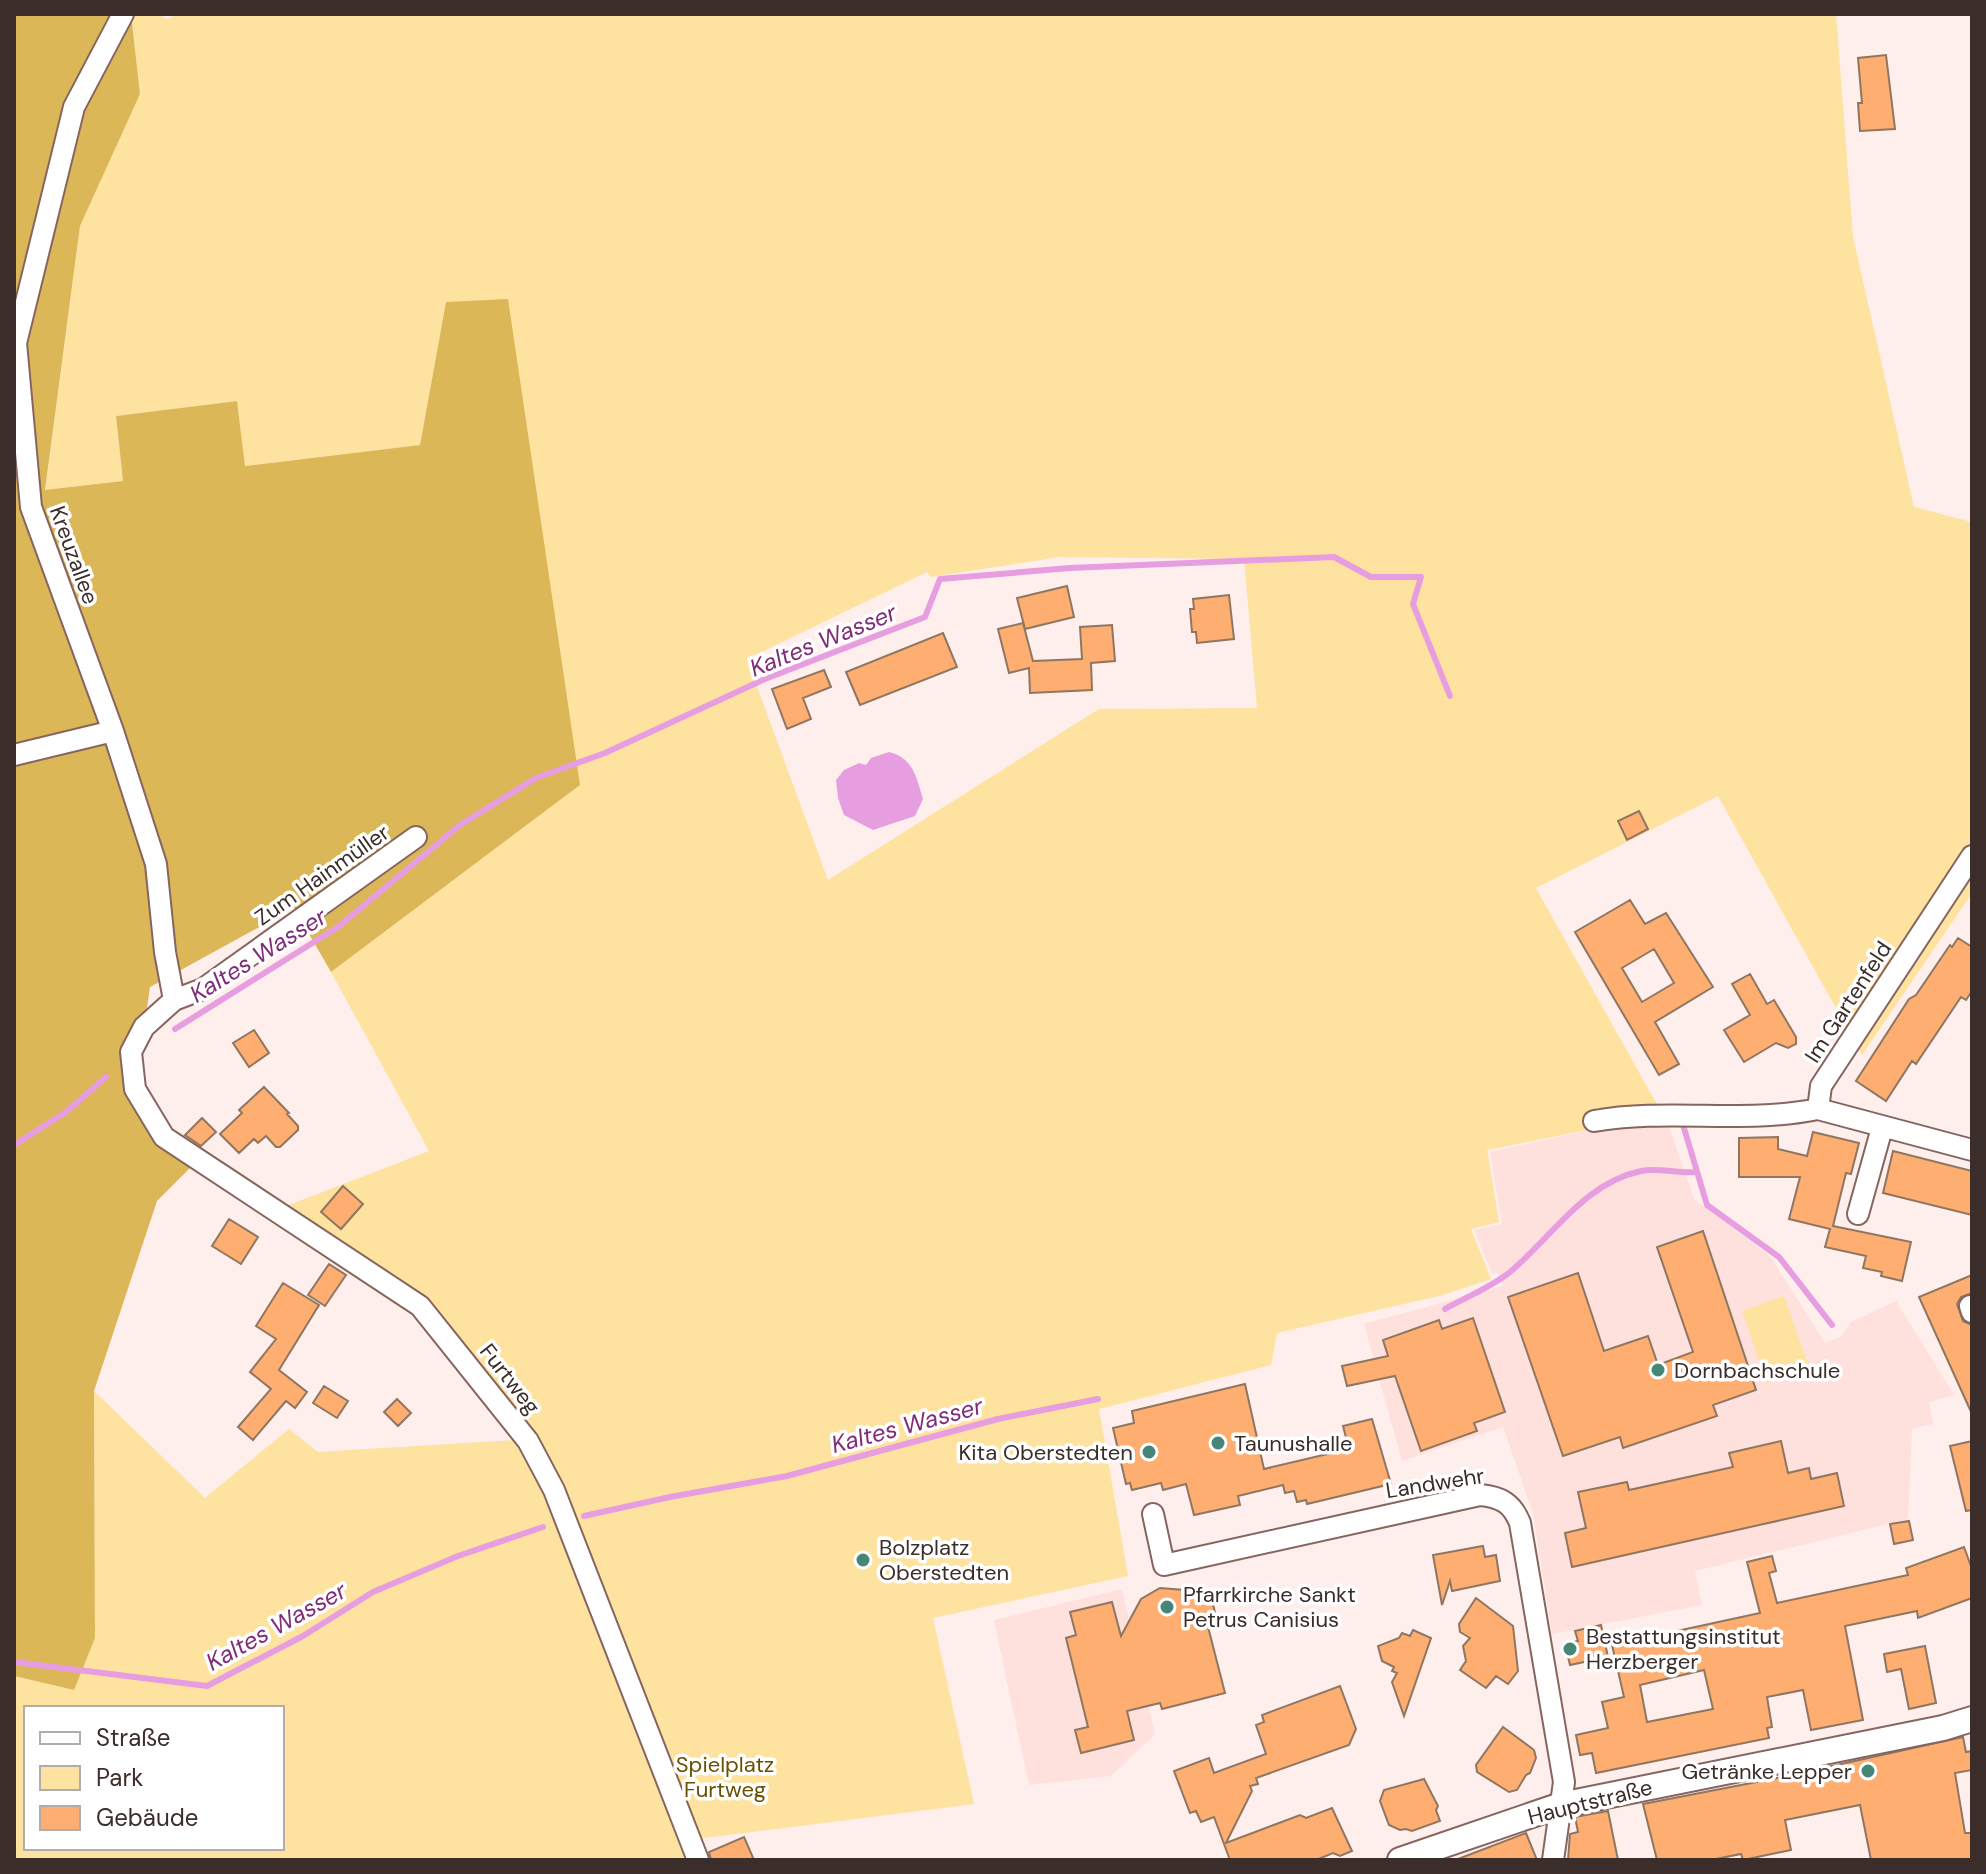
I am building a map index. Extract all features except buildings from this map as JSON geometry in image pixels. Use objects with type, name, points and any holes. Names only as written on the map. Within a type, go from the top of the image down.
[{"type":"street","name":"Kreuzallee","points":[[123,14],[74,107],[16,343],[31,507],[113,731],[156,864],[165,952],[174,1000]]},
{"type":"street","points":[[14,755],[113,731]]},
{"type":"street","name":"Zum Hainmüller","points":[[174,1000],[203,989],[416,837]]},
{"type":"street","name":"Im Gartenfeld","points":[[1818,1109],[1821,1086],[1972,856]]},
{"type":"street","name":"Furtweg","points":[[174,1000],[144,1027],[131,1052],[135,1089],[164,1137],[270,1204],[420,1306],[528,1441],[554,1490],[698,1860]]},
{"type":"street","points":[[1594,1121],[1665,1114],[1788,1115],[1818,1109],[1972,1150]]},
{"type":"street","points":[[1858,1214],[1882,1128]]},
{"type":"street","name":"Landwehr","points":[[1153,1514],[1164,1565],[1480,1495],[1499,1497],[1509,1504],[1520,1523],[1564,1782],[1561,1805]]},
{"type":"street","name":"Hauptstraße","points":[[1400,1860],[1561,1805],[1943,1728],[1972,1719]]},
{"type":"street","points":[[1553,1860],[1561,1805]]},
{"type":"shaded area","points":[[14,14],[131,14],[140,94],[80,226],[45,490],[123,481],[116,416],[237,401],[245,466],[420,445],[446,302],[508,299],[580,785],[331,972],[294,908],[150,987],[141,1049],[143,1083],[174,1134],[203,1155],[157,1201],[94,1391],[95,1638],[74,1690],[14,1676]]},
{"type":"shaded area","points":[[889,752],[908,763],[923,799],[915,816],[873,830],[844,815],[836,780],[844,770],[859,763],[866,765],[871,758]]},
{"type":"shaded area","name":"Dornbachschule","points":[[1627,1122],[1669,1126],[1694,1199],[1770,1256],[1825,1343],[1841,1337],[1851,1322],[1896,1301],[1954,1395],[1929,1402],[1933,1424],[1912,1429],[1908,1519],[1695,1571],[1702,1605],[1552,1634],[1533,1513],[1503,1427],[1402,1461],[1364,1324],[1503,1286],[1498,1273],[1492,1274],[1474,1230],[1502,1224],[1490,1152]]},
{"type":"shaded area","points":[[1122,1589],[1155,1734],[1111,1776],[1029,1785],[994,1620]]},
{"type":"green space","name":"Spielplatz Furtweg","points":[[131,14],[159,14],[167,19],[178,14],[1836,14],[1853,237],[1914,507],[1972,522],[1972,893],[1862,1055],[1718,796],[1536,888],[1669,1126],[1627,1122],[1487,1148],[1499,1222],[1471,1229],[1491,1279],[1443,1295],[1277,1333],[1271,1365],[1099,1409],[1128,1576],[933,1618],[974,1804],[680,1841],[686,1860],[14,1860],[14,1676],[73,1690],[95,1638],[94,1391],[205,1498],[289,1429],[318,1452],[532,1439],[506,1399],[432,1302],[289,1205],[429,1151],[331,972],[580,785],[446,302],[420,445],[245,466],[237,401],[116,416],[123,481],[45,491],[80,226],[140,94]],"holes":[[[1059,557],[1244,559],[1257,708],[1099,709],[828,880],[747,659],[927,572],[931,577]]]},
{"type":"green space","points":[[1784,1296],[1810,1369],[1767,1384],[1742,1311]]},
{"type":"waterway","name":"Kaltes Wasser","points":[[175,1029],[338,927],[460,825],[536,778],[605,753],[765,679],[925,617],[940,579],[1070,568],[1334,557],[1371,577],[1421,577],[1413,604],[1450,696]]},
{"type":"waterway","name":"Kaltes Wasser","points":[[14,1145],[66,1112],[106,1077]]},
{"type":"waterway","name":"Kaltes Wasser","points":[[1684,1128],[1707,1205],[1779,1257],[1832,1325]]},
{"type":"waterway","name":"Kaltes Wasser","points":[[1445,1309],[1510,1272],[1570,1213],[1602,1187],[1641,1171],[1696,1172]]},
{"type":"waterway","name":"Kaltes Wasser","points":[[584,1516],[787,1476],[998,1419],[1098,1399]]},
{"type":"waterway","name":"Kaltes Wasser","points":[[14,1662],[207,1686],[303,1636],[373,1592],[458,1556],[543,1527]]},
{"type":"place","name":"Dornbachschule","points":[[1658,1370]]},
{"type":"place","name":"Taunushalle","points":[[1218,1443]]},
{"type":"place","name":"Kita Oberstedten","points":[[1149,1452]]},
{"type":"place","name":"Bolzplatz Oberstedten","points":[[863,1560]]},
{"type":"place","name":"Pfarrkirche Sankt Petrus Canisius","points":[[1167,1607]]},
{"type":"place","name":"Bestattungsinstitut Herzberger","points":[[1570,1649]]},
{"type":"place","name":"Getränke Lepper","points":[[1868,1771]]}]
